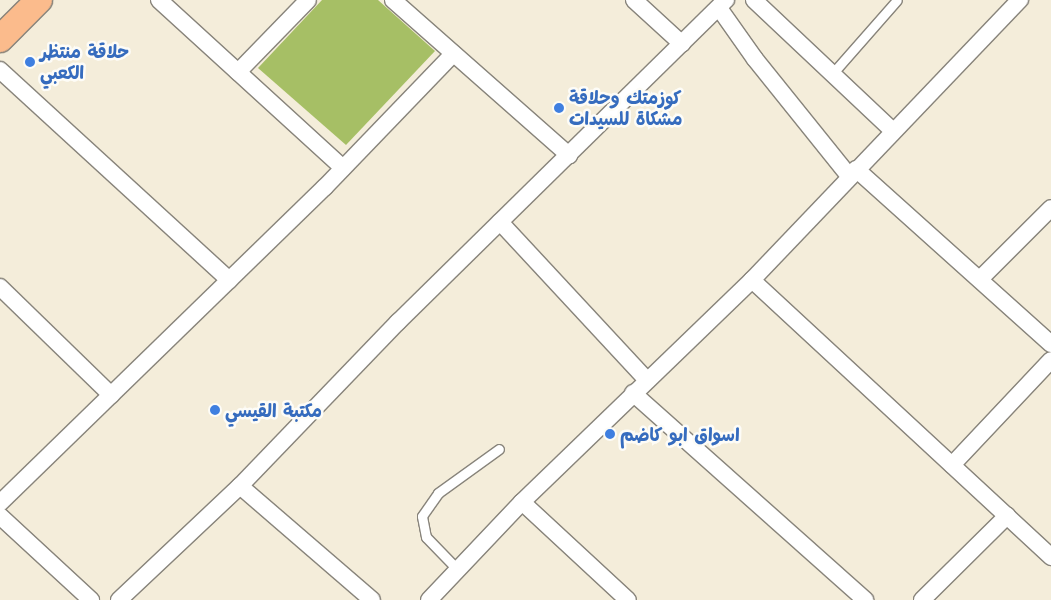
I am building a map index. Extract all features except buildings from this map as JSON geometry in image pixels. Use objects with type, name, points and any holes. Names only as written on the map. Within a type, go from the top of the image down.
[{"type":"main road","points":[[0,39],[39,0]]},
{"type":"street","points":[[159,0],[343,168]]},
{"type":"street","points":[[238,72],[308,0]]},
{"type":"street","points":[[393,0],[569,155]]},
{"type":"street","points":[[634,0],[682,44]]},
{"type":"street","points":[[754,0],[893,131]]},
{"type":"street","points":[[429,600],[459,572],[522,502],[752,280],[852,172],[1020,0]]},
{"type":"street","points":[[119,600],[240,486],[500,222],[723,4],[755,59],[852,172],[980,279],[1051,344]]},
{"type":"street","points":[[0,503],[343,168],[453,54]]},
{"type":"street","points":[[0,70],[229,280]]},
{"type":"street","points":[[980,279],[1051,208]]},
{"type":"street","points":[[500,222],[647,380]]},
{"type":"street","points":[[752,280],[1051,557]]},
{"type":"street","points":[[3,296],[111,395]]},
{"type":"street","points":[[952,465],[1051,360]]},
{"type":"street","points":[[632,394],[865,600]]},
{"type":"street","points":[[240,486],[364,597]]},
{"type":"street","points":[[522,502],[628,600]]},
{"type":"street","points":[[0,516],[91,600]]},
{"type":"street","points":[[922,600],[1007,516]]},
{"type":"lane","points":[[832,74],[897,0]]},
{"type":"lane","points":[[459,572],[426,538],[422,516],[438,493],[499,449]]},
{"type":"green space","points":[[322,0],[378,0],[435,51],[346,145],[258,68]]},
{"type":"place","name":"حلاقة منتظر الكعبي","points":[[30,62]]},
{"type":"place","name":"كوزمتك وحلاقة مشكاة للسيدات","points":[[559,108]]},
{"type":"place","name":"مكتبة القيسي","points":[[215,410]]},
{"type":"place","name":"اسواق ابو كاضم","points":[[610,434]]}]
